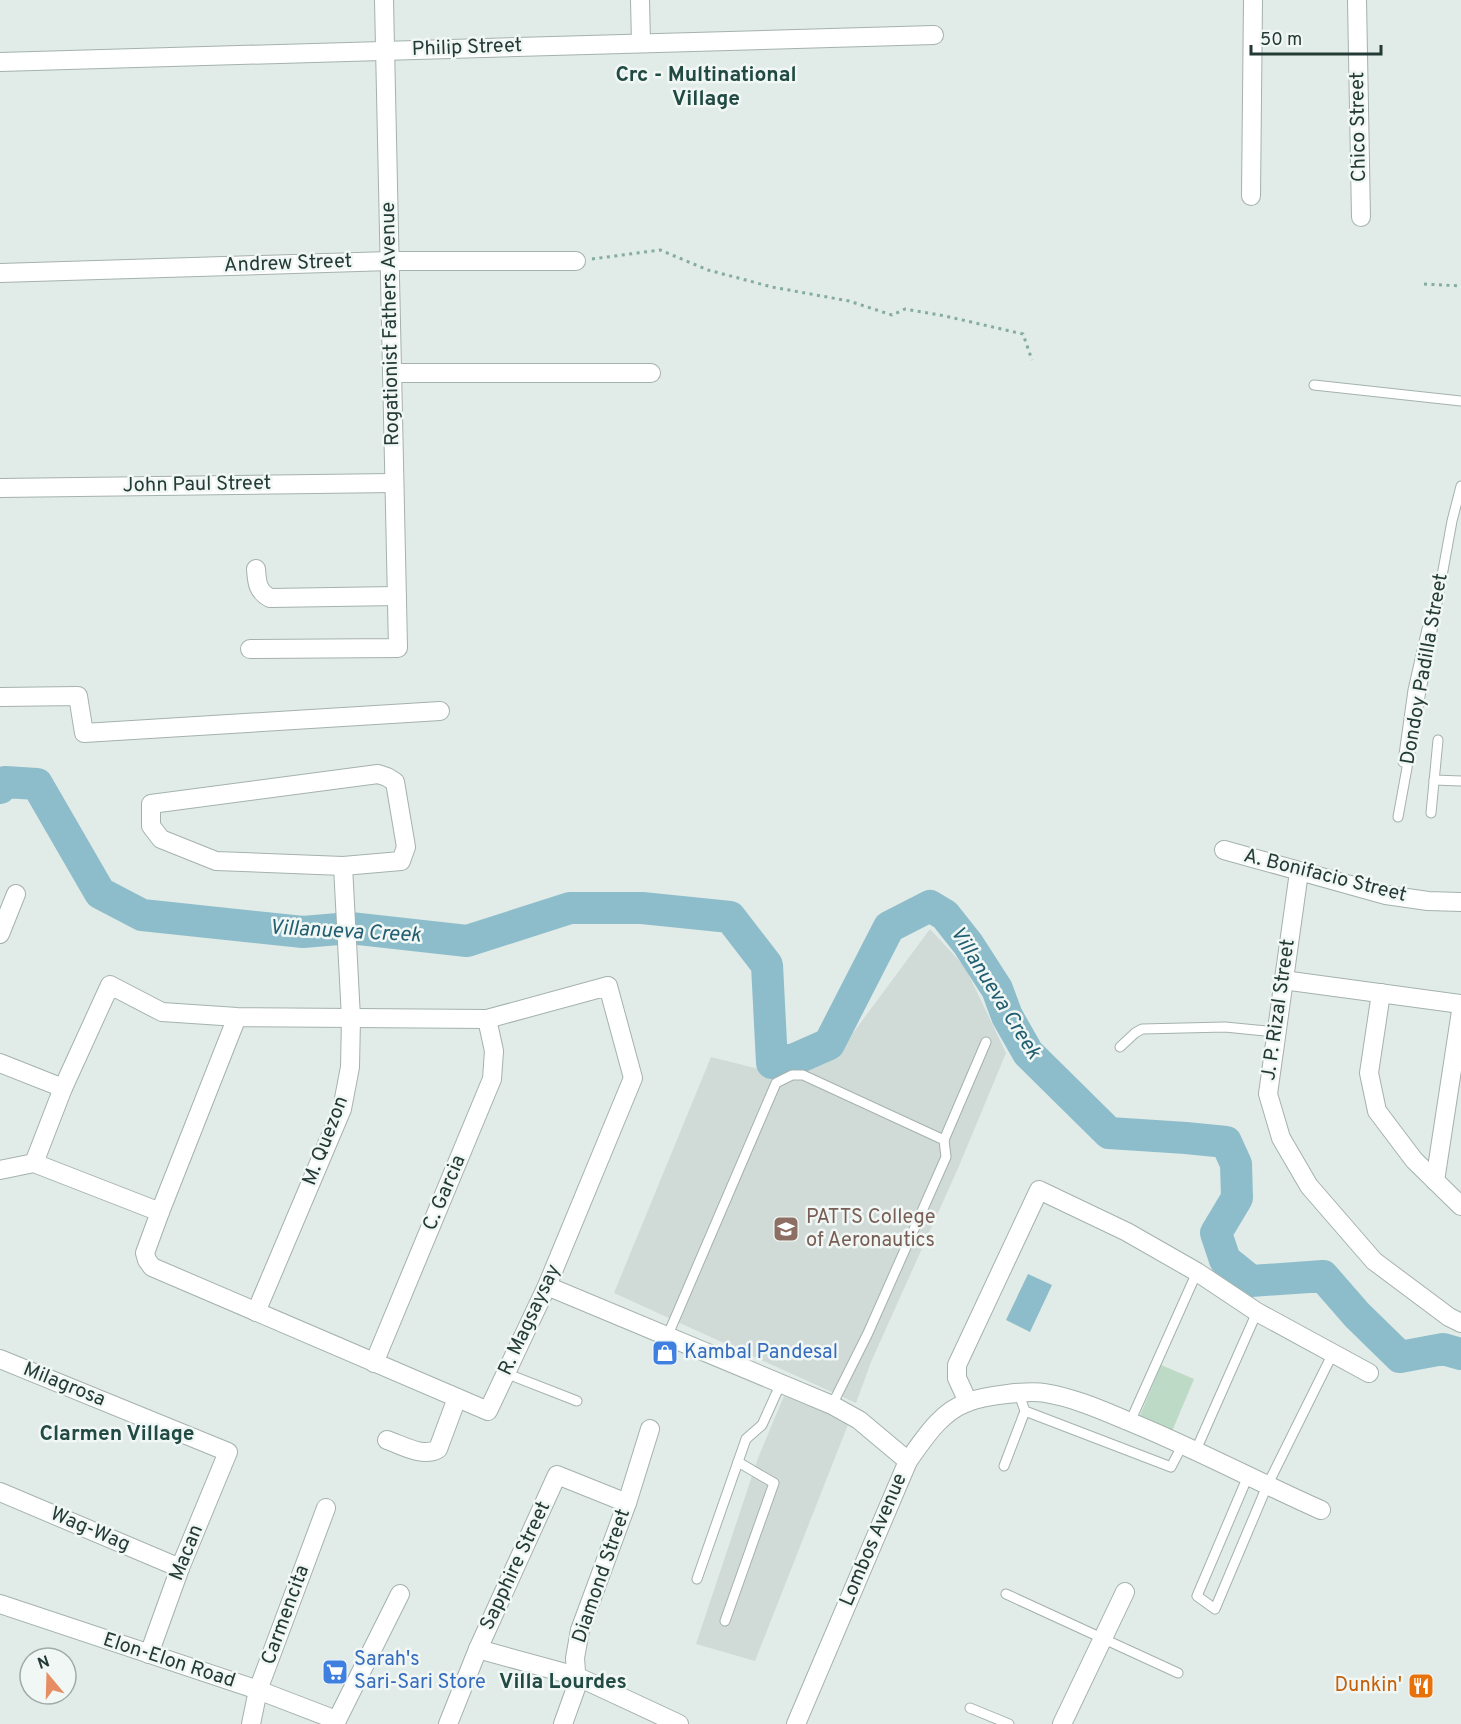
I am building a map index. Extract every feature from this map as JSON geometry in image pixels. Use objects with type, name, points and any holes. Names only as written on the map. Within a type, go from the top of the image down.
[{"type":"street","name":"Rogationist Fathers Avenue","points":[[250,649],[398,648],[384,0]]},
{"type":"street","points":[[640,0],[641,43]]},
{"type":"street","points":[[1251,196],[1253,0]]},
{"type":"street","name":"Chico Street","points":[[1357,0],[1361,217]]},
{"type":"street","name":"Philip Street","points":[[0,62],[934,35]]},
{"type":"street","name":"Andrew Street","points":[[0,273],[390,261],[576,261]]},
{"type":"street","points":[[392,373],[651,373]]},
{"type":"street","name":"John Paul Street","points":[[0,488],[394,483]]},
{"type":"street","points":[[256,569],[257,585],[262,594],[270,598],[396,596]]},
{"type":"street","points":[[0,697],[78,696],[84,733],[440,711]]},
{"type":"street","points":[[378,774],[387,777],[394,782],[406,847],[405,854],[401,861],[343,866],[216,861],[161,839],[151,826],[151,804],[378,774]]},
{"type":"street","name":"A. Bonifacio Street","points":[[1224,850],[1386,895],[1428,901],[1461,902]]},
{"type":"street","name":"M. Quezon","points":[[256,1312],[342,1109],[350,1067],[351,1018],[343,866]]},
{"type":"street","name":"J. P. Rizal Street","points":[[1299,872],[1268,1094],[1281,1138],[1309,1186],[1374,1261],[1449,1317],[1461,1323]]},
{"type":"street","points":[[0,934],[16,894]]},
{"type":"street","points":[[1283,980],[1461,1004]]},
{"type":"street","name":"R. Magsaysay","points":[[63,1088],[110,985],[162,1012],[237,1017],[487,1019],[608,986],[633,1078],[547,1286],[488,1411],[152,1267],[147,1260],[146,1253],[160,1212],[237,1017]]},
{"type":"street","points":[[1381,993],[1369,1073],[1377,1111],[1414,1160],[1461,1206]]},
{"type":"street","points":[[1435,1181],[1461,1011]]},
{"type":"street","name":"C. Garcia","points":[[374,1363],[492,1078],[494,1050],[487,1019]]},
{"type":"street","points":[[0,1063],[63,1088],[34,1163]]},
{"type":"street","points":[[0,1170],[34,1163],[160,1212]]},
{"type":"street","points":[[968,1402],[957,1378],[957,1365],[1039,1190],[1126,1232],[1197,1272],[1257,1312],[1369,1373]]},
{"type":"street","name":"Lombos Avenue","points":[[547,1286],[832,1405],[859,1420],[908,1461],[796,1724]]},
{"type":"street","name":"Milagrosa","points":[[0,1359],[228,1452]]},
{"type":"street","points":[[908,1461],[936,1424],[968,1402],[1022,1402],[1043,1392],[1082,1402],[1189,1447],[1321,1510]]},
{"type":"street","points":[[387,1440],[429,1453],[438,1449],[457,1398]]},
{"type":"street","name":"Diamond Street","points":[[562,1724],[577,1685],[575,1658],[580,1630],[627,1503],[650,1430]]},
{"type":"street","name":"Macan","points":[[149,1654],[180,1568],[228,1452]]},
{"type":"street","name":"Sapphire Street","points":[[448,1724],[478,1649],[557,1475],[627,1503]]},
{"type":"street","name":"Wag-Wag","points":[[0,1492],[180,1568]]},
{"type":"street","name":"Carmencita","points":[[251,1724],[258,1690],[326,1508]]},
{"type":"street","points":[[1062,1724],[1125,1592]]},
{"type":"street","points":[[336,1722],[399,1594]]},
{"type":"street","name":"Elon-Elon Road","points":[[0,1604],[258,1690],[336,1722]]},
{"type":"street","points":[[478,1649],[576,1677],[680,1724]]},
{"type":"lane","points":[[1314,385],[1461,401]]},
{"type":"lane","name":"Dondoy Padilla Street","points":[[1398,817],[1452,521],[1461,486]]},
{"type":"lane","points":[[1431,813],[1438,740]]},
{"type":"lane","points":[[1434,780],[1461,782]]},
{"type":"lane","points":[[1120,1047],[1143,1029],[1225,1027],[1276,1032]]},
{"type":"lane","points":[[832,1405],[868,1333],[946,1157],[944,1140],[986,1042]]},
{"type":"lane","points":[[667,1337],[776,1083],[792,1075],[803,1075],[944,1140]]},
{"type":"lane","points":[[1130,1422],[1197,1272]]},
{"type":"lane","points":[[1004,1466],[1022,1402],[1171,1467],[1189,1447],[1257,1312]]},
{"type":"lane","points":[[1248,1476],[1197,1596],[1215,1609],[1267,1486],[1334,1353]]},
{"type":"lane","points":[[505,1373],[577,1401]]},
{"type":"lane","points":[[697,1579],[746,1439],[762,1425],[781,1383]]},
{"type":"lane","points":[[725,1621],[774,1483],[738,1462]]},
{"type":"lane","points":[[1006,1594],[1178,1673]]},
{"type":"lane","points":[[970,1708],[1009,1724]]},
{"type":"path","points":[[576,261],[660,250],[708,270],[772,287],[849,301],[892,315],[905,309],[1023,334],[1032,360]]},
{"type":"path","points":[[1424,284],[1461,286]]},
{"type":"shaded area","name":"PATTS College of Aeronautics","points":[[930,929],[965,967],[1006,1053],[959,1166],[871,1362],[856,1403],[614,1293],[711,1057],[783,1075],[804,1069],[839,1052]]},
{"type":"shaded area","points":[[784,1396],[849,1422],[755,1661],[696,1644],[758,1458]]},
{"type":"green space","points":[[1161,1365],[1194,1379],[1170,1436],[1137,1423]]},
{"type":"water","points":[[1028,1274],[1052,1285],[1030,1332],[1006,1320]]},
{"type":"waterway","name":"Villanueva Creek","points":[[0,788],[5,782],[37,784],[100,893],[142,915],[303,932],[350,928],[467,941],[570,908],[642,908],[730,917],[767,965],[772,1063],[795,1059],[829,1044],[889,927],[930,906],[945,915],[968,944],[997,989],[1007,1016],[1028,1053],[1109,1133],[1226,1142],[1236,1164],[1237,1198],[1216,1233],[1225,1260],[1251,1281],[1323,1276],[1357,1315],[1400,1357],[1443,1349],[1461,1354]]},
{"type":"place","name":"PATTS College of Aeronautics","points":[[786,1229]]},
{"type":"place","name":"Kambal Pandesal","points":[[665,1353]]},
{"type":"place","name":"Sarah's Sari-Sari Store","points":[[335,1672]]},
{"type":"place","name":"Dunkin'","points":[[1421,1686]]},
{"type":"district","name":"Crc - Multinational Village","points":[[706,87]]},
{"type":"district","name":"Clarmen Village","points":[[117,1434]]},
{"type":"district","name":"Villa Lourdes","points":[[563,1682]]}]
